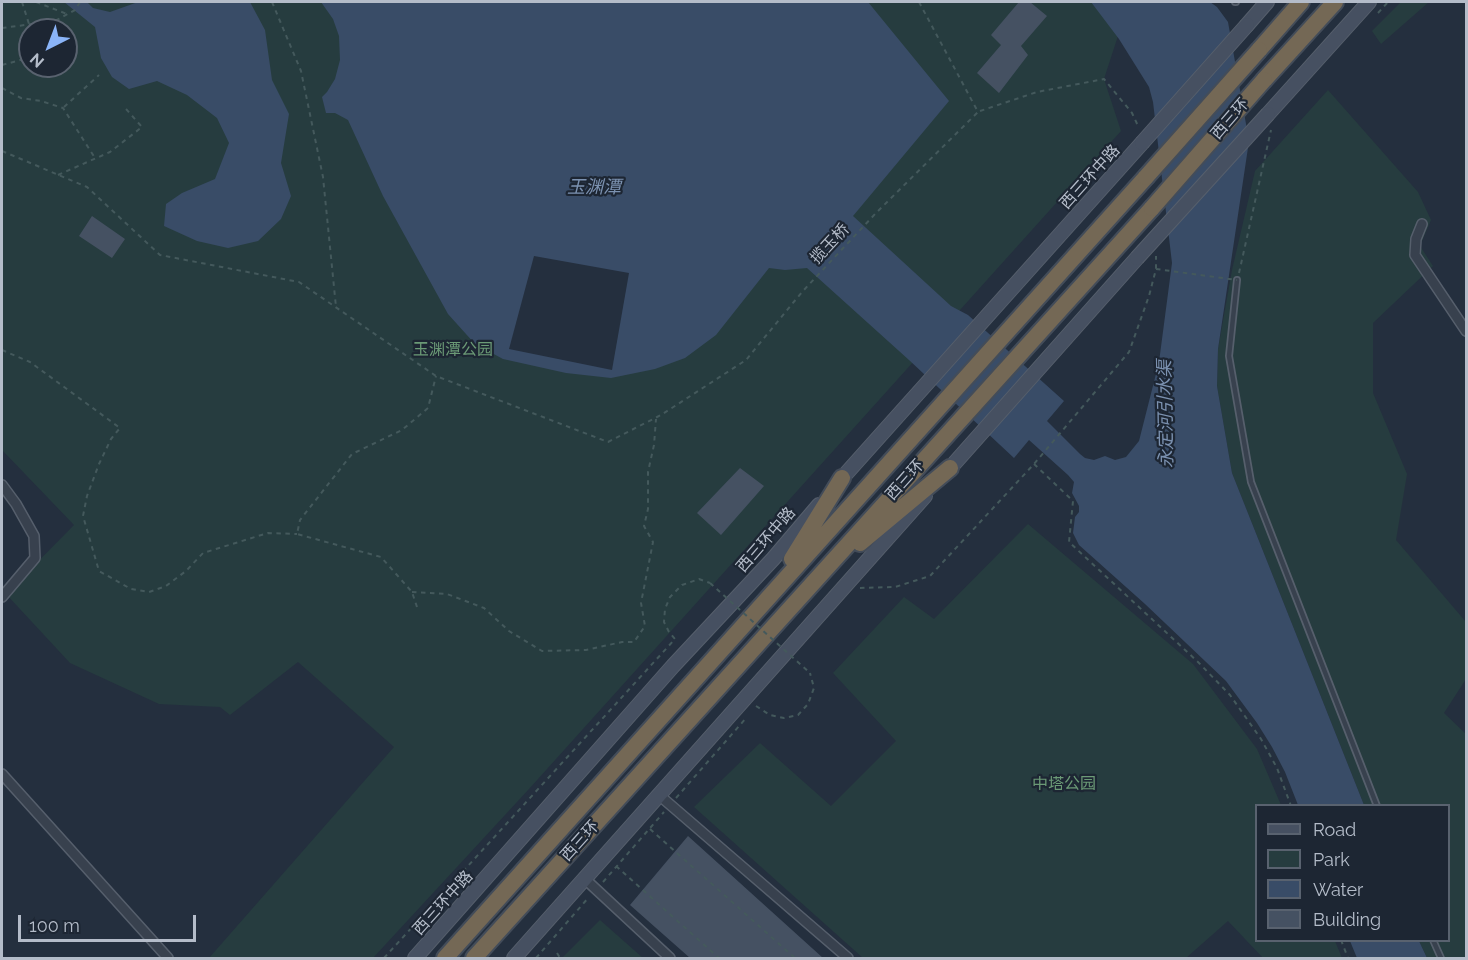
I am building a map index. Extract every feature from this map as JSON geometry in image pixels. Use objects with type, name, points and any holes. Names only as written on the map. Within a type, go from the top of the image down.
[{"type":"highway","name":"西三环","points":[[445,958],[1301,2]]},
{"type":"highway","name":"西三环","points":[[474,958],[1152,208],[1335,2]]},
{"type":"highway","points":[[813,582],[950,468]]},
{"type":"highway","points":[[769,596],[842,478]]},
{"type":"street","name":"西三环中路","points":[[415,958],[673,666],[773,559],[1142,137],[1267,2]]},
{"type":"street","points":[[514,958],[1137,258],[1369,2]]},
{"type":"street","points":[[1422,224],[1416,239],[1415,255],[1467,331]]},
{"type":"street","points":[[2,485],[34,536],[35,558],[2,597]]},
{"type":"street","points":[[2,774],[168,958]]},
{"type":"street","points":[[659,795],[848,958]]},
{"type":"street","points":[[585,879],[670,958]]},
{"type":"lane","points":[[1237,280],[1229,356],[1251,482],[1376,804]]},
{"type":"lane","points":[[1434,942],[1441,958]]},
{"type":"path","points":[[22,2],[27,18]]},
{"type":"path","points":[[36,2],[67,14]]},
{"type":"path","points":[[60,18],[75,10],[80,2]]},
{"type":"path","points":[[272,2],[301,72],[323,177],[336,307]]},
{"type":"path","points":[[920,2],[978,112],[1037,92],[1104,79],[1132,113],[1142,137]]},
{"type":"path","points":[[2,28],[18,26]]},
{"type":"path","points":[[2,65],[18,61]]},
{"type":"path","points":[[63,108],[99,75]]},
{"type":"path","points":[[2,88],[21,98],[63,108],[95,158]]},
{"type":"path","points":[[58,175],[110,152],[142,127],[126,109]]},
{"type":"path","name":"揽玉桥","points":[[2,151],[87,187],[160,255],[300,282],[436,376],[608,442],[656,418],[746,360],[802,292],[876,213],[978,112]]},
{"type":"path","points":[[1156,269],[1237,280],[1271,129]]},
{"type":"path","points":[[860,588],[895,587],[930,576],[1034,464],[1129,352],[1156,269],[1156,246]]},
{"type":"path","points":[[2,350],[30,362],[120,428],[111,439],[99,464],[87,496],[83,516],[99,571],[131,589],[149,592],[166,586],[186,571],[203,553],[268,533],[297,534],[381,557],[412,592],[417,607]]},
{"type":"path","points":[[297,534],[300,520],[352,454],[402,430],[428,408],[436,376]]},
{"type":"path","points":[[412,592],[447,594],[484,608],[509,631],[543,651],[586,650],[622,642],[634,642],[645,626],[641,603],[653,542],[644,526],[648,509],[648,471],[654,445],[656,418]]},
{"type":"path","points":[[1034,464],[1073,501],[1069,542],[1198,662],[1230,695],[1261,739],[1277,768],[1291,804]]},
{"type":"path","points":[[384,958],[675,639],[664,622],[665,609],[670,597],[682,585],[699,579],[710,583],[810,673],[814,688],[808,704],[798,715],[783,718],[770,715],[756,706]]},
{"type":"path","points":[[650,829],[795,958]]},
{"type":"path","points":[[616,866],[719,958]]},
{"type":"path","points":[[1342,942],[1348,958]]},
{"type":"path","points":[[557,953],[560,958]]},
{"type":"green space","name":"玉渊潭公园","points":[[2,2],[1129,2],[1104,79],[1121,131],[529,789],[373,958],[209,958],[394,747],[298,662],[230,715],[220,707],[159,704],[70,663],[6,594],[74,525],[2,450]]},
{"type":"green space","points":[[1401,2],[1429,2],[1381,44],[1372,31]]},
{"type":"green space","points":[[1328,90],[1418,192],[1431,220],[1420,246],[1433,266],[1373,323],[1373,393],[1407,474],[1396,540],[1466,622],[1466,679],[1444,713],[1466,734],[1466,958],[1427,958],[1419,942],[1450,942],[1450,804],[1364,804],[1232,473],[1217,386],[1218,349],[1232,270],[1255,171]]},
{"type":"green space","name":"中塔公园","points":[[1028,524],[1193,664],[1257,749],[1281,804],[1255,804],[1255,942],[1335,942],[1342,958],[1263,958],[1228,921],[1186,958],[863,958],[694,807],[760,743],[831,806],[896,741],[833,673],[904,597],[934,619]]},
{"type":"green space","points":[[600,920],[643,958],[562,958]]},
{"type":"water","points":[[64,2],[87,2],[93,8],[110,12],[138,2],[250,2],[265,30],[272,80],[289,114],[281,163],[291,196],[281,219],[258,241],[228,248],[197,241],[164,226],[166,204],[182,193],[215,179],[229,143],[217,118],[187,95],[157,81],[129,89],[112,77],[101,58],[95,27]]},
{"type":"water","name":"玉渊潭","points":[[321,2],[868,2],[949,101],[853,216],[951,306],[968,315],[1064,401],[1047,421],[1080,454],[1094,460],[1105,456],[1115,460],[1126,457],[1139,441],[1159,362],[1172,263],[1153,102],[1149,87],[1119,39],[1091,2],[1210,2],[1217,7],[1228,22],[1249,141],[1218,349],[1217,386],[1232,473],[1364,804],[1298,804],[1272,747],[1226,681],[1079,545],[1073,533],[1079,506],[1072,493],[1074,482],[1068,475],[1029,440],[1014,458],[807,268],[785,270],[769,268],[716,335],[685,358],[655,369],[611,378],[566,373],[503,359],[475,344],[448,314],[383,196],[348,120],[335,113],[326,113],[322,97],[335,79],[340,60],[339,36],[333,19]]},
{"type":"water","points":[[1350,942],[1419,942],[1427,958],[1357,958]]},
{"type":"pier","points":[[534,256],[629,273],[612,370],[509,349]]},
{"type":"building","points":[[1019,2],[1030,2],[1047,16],[1021,46],[1028,55],[999,93],[977,73],[1001,45],[991,35]]},
{"type":"building","points":[[92,216],[125,239],[112,258],[79,236]]},
{"type":"building","points":[[740,468],[764,486],[721,535],[697,513]]},
{"type":"building","points":[[688,836],[823,958],[690,958],[630,905]]},
{"type":"water label","name":"永定河引水渠","points":[[1166,414]]}]
